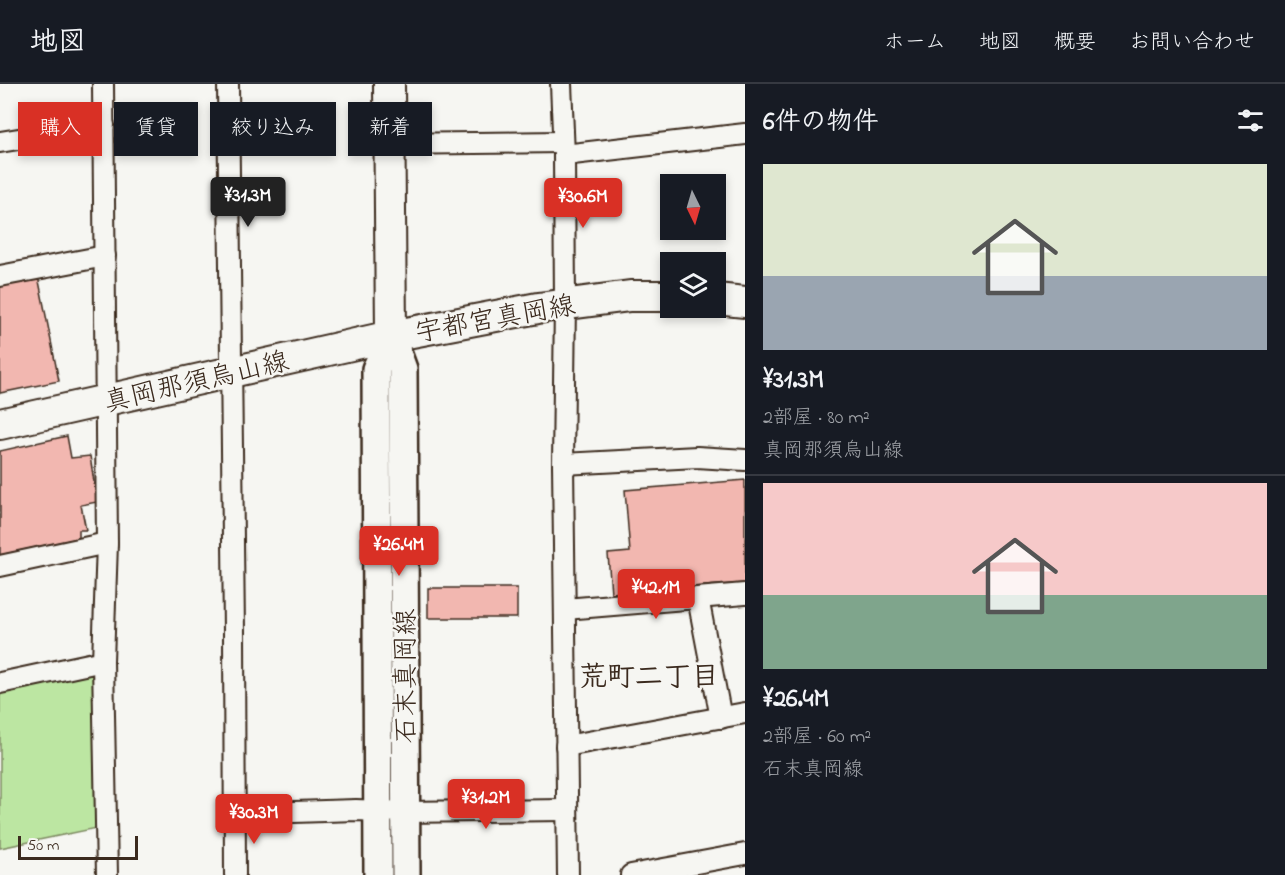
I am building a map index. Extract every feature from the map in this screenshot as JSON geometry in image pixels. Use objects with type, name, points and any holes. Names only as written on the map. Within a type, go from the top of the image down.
[{"type":"main road","name":"宇都宮真岡線","points":[[388,84],[388,102]]},
{"type":"main road","name":"宇都宮真岡線","points":[[389,156],[391,336],[565,303],[630,296],[660,296]]},
{"type":"main road","points":[[726,300],[745,302]]},
{"type":"main road","name":"真岡那須烏山線","points":[[0,424],[391,336]]},
{"type":"main road","name":"石末真岡線","points":[[378,875],[376,369],[391,336]]},
{"type":"main road","name":"石末真岡線","points":[[391,336],[403,369],[406,875]]},
{"type":"street","points":[[103,84],[106,543],[104,661],[107,875]]},
{"type":"street","points":[[228,84],[235,875]]},
{"type":"street","points":[[561,84],[565,303],[563,464],[568,875]]},
{"type":"street","points":[[0,142],[104,125]]},
{"type":"street","points":[[432,145],[563,148],[745,134]]},
{"type":"street","points":[[0,276],[105,256]]},
{"type":"street","points":[[563,464],[697,457],[745,460]]},
{"type":"street","points":[[0,566],[106,543]]},
{"type":"street","points":[[565,609],[745,594]]},
{"type":"street","points":[[698,598],[721,718]]},
{"type":"street","points":[[0,683],[104,661]]},
{"type":"street","points":[[566,746],[745,713]]},
{"type":"street","points":[[235,814],[566,810]]},
{"type":"street","points":[[631,875],[745,854]]},
{"type":"green space","points":[[85,672],[97,677],[97,828],[0,848],[0,691]]},
{"type":"building","points":[[38,276],[59,381],[0,393],[0,284]]},
{"type":"building","points":[[67,436],[71,458],[90,456],[97,502],[81,505],[86,530],[79,530],[79,538],[0,555],[0,451]]},
{"type":"building","points":[[745,480],[745,583],[611,593],[608,554],[630,552],[625,490]]},
{"type":"building","points":[[428,588],[517,588],[517,618],[428,618]]},
{"type":"district","name":"荒町二丁目","points":[[649,675]]}]
